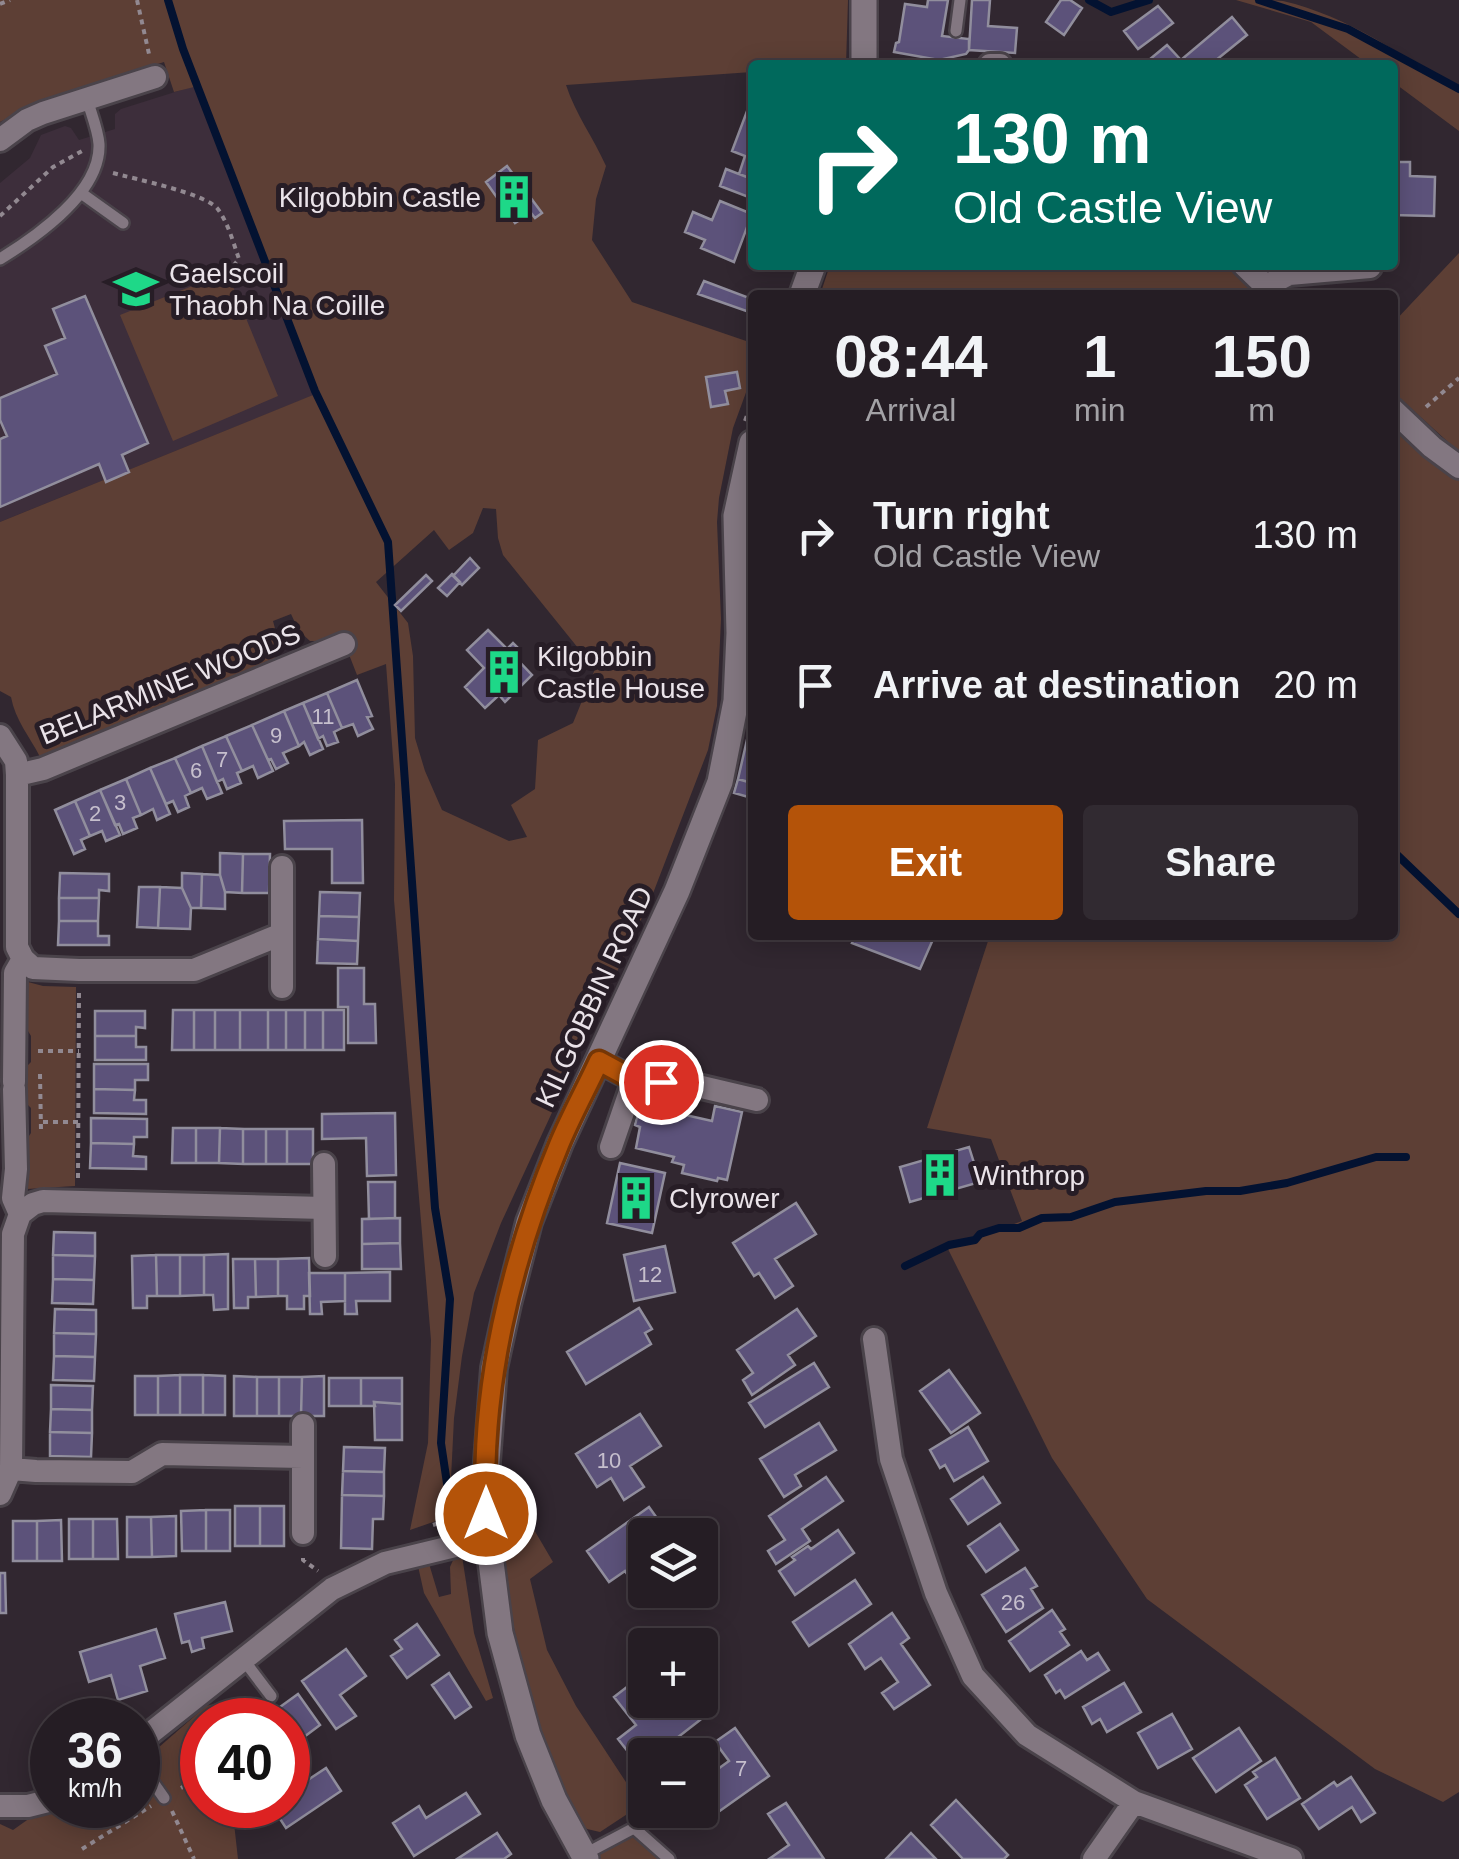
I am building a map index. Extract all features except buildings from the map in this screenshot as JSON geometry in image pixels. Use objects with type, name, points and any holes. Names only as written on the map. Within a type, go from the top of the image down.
[{"type":"street","points":[[864,0],[864,60]]},
{"type":"street","points":[[0,140],[27,120],[155,78]]},
{"type":"street","points":[[1249,270],[1271,290],[1289,274],[1330,270]]},
{"type":"street","points":[[1401,417],[1459,467]]},
{"type":"street","name":"KILGOBBIN ROAD","points":[[584,1857],[554,1800],[528,1735],[500,1632],[485,1488],[494,1368],[530,1222],[560,1143],[677,892],[720,782],[736,701],[736,516],[748,438]]},
{"type":"street","name":"BELARMINE WOODS","points":[[18,775],[43,769],[344,644]]},
{"type":"street","name":"BELARMINE WOODS","points":[[0,736],[16,761],[18,775],[16,936],[23,959],[15,972],[13,1051],[13,1198],[20,1214],[13,1234],[11,1468],[0,1494]]},
{"type":"street","points":[[282,867],[282,988]]},
{"type":"street","points":[[23,959],[33,968],[194,970],[282,934]]},
{"type":"street","points":[[599,1061],[634,1080],[689,1084],[757,1100]]},
{"type":"street","points":[[611,1147],[634,1080]]},
{"type":"street","points":[[324,1164],[325,1256]]},
{"type":"street","points":[[20,1214],[43,1201],[324,1208]]},
{"type":"street","points":[[874,1339],[891,1459],[936,1593],[973,1676],[1027,1735],[1134,1802],[1291,1859]]},
{"type":"street","points":[[302,1424],[303,1533]]},
{"type":"street","points":[[11,1468],[36,1472],[132,1472],[162,1454],[303,1457]]},
{"type":"street","points":[[160,1725],[332,1589],[385,1562],[488,1538]]},
{"type":"street","points":[[1094,1859],[1134,1802]]},
{"type":"street","points":[[0,1806],[30,1806]]},
{"type":"lane","points":[[956,31],[960,0]]},
{"type":"lane","points":[[0,259],[48,224],[89,181],[99,146],[86,99]]},
{"type":"lane","points":[[80,194],[124,223]]},
{"type":"lane","points":[[242,1660],[270,1696]]},
{"type":"lane","points":[[160,1792],[164,1798]]},
{"type":"lane","points":[[584,1857],[634,1828],[669,1859]]},
{"type":"path","points":[[0,4],[10,0]]},
{"type":"path","points":[[137,0],[155,78]]},
{"type":"path","points":[[0,216],[53,167],[99,146]]},
{"type":"path","points":[[113,173],[213,204],[223,217],[239,259],[230,271]]},
{"type":"path","points":[[1401,417],[1459,378]]},
{"type":"path","points":[[78,1202],[79,970]]},
{"type":"path","points":[[13,1051],[79,1051]]},
{"type":"path","points":[[15,1122],[78,1122]]},
{"type":"path","points":[[82,1849],[180,1789]]},
{"type":"path","points":[[164,1798],[194,1859]]},
{"type":"shaded area","points":[[0,0],[848,0],[846,60],[748,60],[748,72],[566,85],[606,166],[596,199],[592,240],[632,302],[748,342],[748,387],[733,428],[719,498],[721,619],[717,706],[708,750],[652,896],[501,1223],[474,1293],[454,1418],[450,1499],[439,1520],[410,1530],[428,1443],[431,1340],[394,900],[395,784],[386,664],[357,675],[341,634],[324,641],[310,641],[299,631],[291,614],[273,621],[280,647],[274,660],[267,664],[40,757],[19,721],[11,697],[0,691],[0,522],[313,395],[194,87],[174,92],[164,62],[46,99],[0,122]],"holes":[[[483,508],[496,509],[503,555],[595,669],[573,723],[538,740],[535,789],[511,805],[527,837],[509,841],[442,810],[415,738],[408,623],[376,582],[434,530],[449,550],[473,533]]]},
{"type":"shaded area","points":[[1236,0],[1283,1],[1330,16],[1375,39],[1459,93],[1459,131],[1398,86],[1398,60],[1362,60],[1311,22]]},
{"type":"shaded area","name":"Gaelscoil Thaobh Na Coille","points":[[194,86],[314,395],[0,522],[0,183],[30,158],[41,135],[65,126],[79,140],[115,129],[115,114],[121,109]]},
{"type":"shaded area","points":[[1459,253],[1459,452],[1398,396],[1398,318]]},
{"type":"shaded area","points":[[828,270],[1238,270],[1260,290],[822,290]]},
{"type":"shaded area","points":[[227,272],[278,396],[173,441],[120,315]]},
{"type":"shaded area","points":[[1398,416],[1459,473],[1459,1792],[1443,1802],[1375,1769],[1147,1599],[1052,1458],[948,1249],[1022,1221],[991,1139],[927,1128],[988,940],[1398,940]]},
{"type":"shaded area","points":[[28,982],[76,987],[75,1186],[27,1189],[27,1139],[31,1133],[31,1108],[26,1103],[26,1067],[31,1062]]},
{"type":"shaded area","points":[[509,1487],[553,1562],[530,1579],[547,1650],[576,1706],[628,1785],[628,1814],[600,1832],[579,1822],[531,1704],[504,1583],[499,1494]]},
{"type":"shaded area","points":[[462,1556],[474,1633],[493,1698],[486,1701],[424,1593],[416,1557],[427,1557],[439,1597],[451,1594],[450,1567],[454,1558]]},
{"type":"shaded area","points":[[180,1729],[180,1828],[235,1828],[238,1859],[0,1859],[0,1824],[13,1830],[30,1818],[30,1828],[160,1828],[160,1746]]},
{"type":"shaded area","points":[[631,1835],[637,1836],[660,1859],[601,1859],[599,1855],[604,1849]]},
{"type":"waterway","points":[[168,0],[183,49],[315,391],[388,542],[435,1208],[450,1299],[441,1443],[452,1517]]},
{"type":"waterway","points":[[1089,0],[1111,12],[1149,0]]},
{"type":"waterway","points":[[1259,0],[1348,29],[1459,89]]},
{"type":"waterway","points":[[1398,856],[1459,914]]},
{"type":"waterway","points":[[905,1266],[999,1228],[1019,1228],[1042,1218],[1071,1217],[1115,1202],[1240,1191],[1287,1183],[1376,1157],[1406,1157]]},
{"type":"place","name":"Kilgobbin Castle","points":[[514,197]]},
{"type":"place","name":"Gaelscoil Thaobh Na Coille","points":[[136,289]]},
{"type":"place","name":"Kilgobbin Castle House","points":[[504,672]]},
{"type":"place","name":"Winthrop","points":[[940,1175]]},
{"type":"place","name":"Clyrower","points":[[636,1198]]},
{"type":"route","points":[[486,1514],[487,1448],[501,1332],[530,1222],[560,1143],[599,1061],[634,1080],[661,1082]]}]
